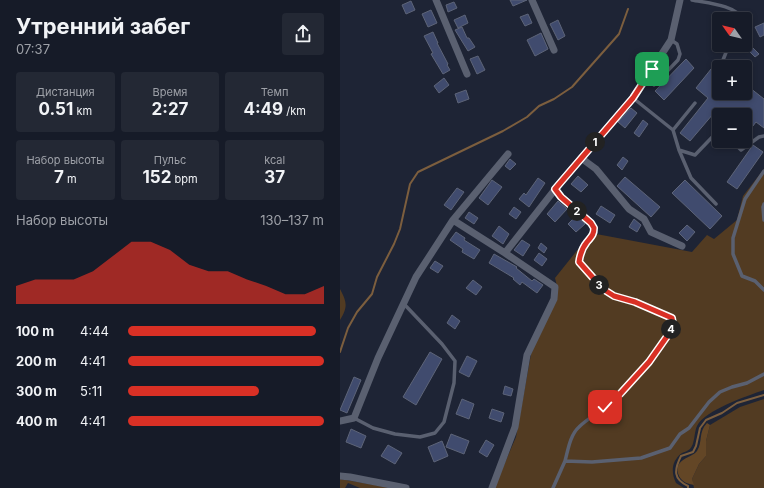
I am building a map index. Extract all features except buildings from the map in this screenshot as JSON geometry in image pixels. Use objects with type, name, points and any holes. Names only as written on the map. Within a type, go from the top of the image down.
[{"type":"street","points":[[436,0],[467,74]]},
{"type":"street","points":[[532,0],[554,50]]},
{"type":"street","points":[[505,253],[555,189],[633,98],[671,40],[680,0]]},
{"type":"street","points":[[340,421],[354,418],[378,358],[416,277],[453,220],[508,154]]},
{"type":"street","points":[[581,158],[596,169],[629,209],[644,220],[651,232],[682,246]]},
{"type":"street","points":[[555,189],[561,197],[591,223]]},
{"type":"street","points":[[453,220],[555,287],[554,299],[528,355],[515,427],[492,488]]},
{"type":"street","points":[[340,476],[406,488]]},
{"type":"lane","points":[[692,0],[730,8],[737,12]]},
{"type":"lane","points":[[654,85],[678,60],[680,54],[677,44],[671,40]]},
{"type":"lane","points":[[723,60],[726,52]]},
{"type":"lane","points":[[633,98],[673,130],[679,150],[692,178],[716,204]]},
{"type":"lane","points":[[673,130],[696,103]]},
{"type":"lane","points":[[752,142],[758,137],[764,136]]},
{"type":"lane","points":[[679,150],[695,155],[712,137]]},
{"type":"lane","points":[[764,171],[745,199],[733,238],[733,254],[742,276],[755,281],[764,290]]},
{"type":"lane","points":[[764,204],[764,220]]},
{"type":"lane","points":[[553,488],[565,461],[572,437],[578,427],[605,407],[633,380],[649,362],[668,335],[673,324],[672,318],[635,302],[614,296],[603,289],[579,262],[580,253],[594,234],[594,228],[591,223]]},
{"type":"lane","points":[[354,418],[373,428],[395,434],[420,437],[435,433],[444,422],[454,383],[455,361],[442,344],[404,304]]},
{"type":"lane","points":[[565,461],[592,462],[641,458],[670,448],[677,438],[689,428],[709,402],[720,392],[747,383],[764,374]]},
{"type":"shaded area","points":[[764,169],[764,390],[727,404],[708,414],[701,420],[696,429],[692,447],[678,456],[673,467],[673,475],[676,483],[684,488],[494,488],[516,437],[531,354],[558,290],[555,278],[591,233],[692,252],[707,235],[714,239],[737,220],[743,196]]},
{"type":"shaded area","points":[[340,289],[346,304],[340,320]]},
{"type":"shaded area","points":[[764,399],[764,488],[694,488],[692,479],[699,464],[706,456],[706,441],[710,425],[740,407]]},
{"type":"shaded area","points":[[707,423],[710,425],[706,441],[706,456],[699,464],[692,479],[694,485],[683,481],[680,478],[678,466],[680,462],[697,451],[700,444],[702,430]]},
{"type":"shaded area","points":[[340,479],[392,488],[360,488],[348,483],[345,488],[340,488]]},
{"type":"waterway","points":[[340,352],[348,328],[357,312],[372,294],[377,277],[394,244],[400,229],[410,184],[418,172],[503,131],[527,117],[539,106],[554,99],[572,87],[619,34],[628,9]]},
{"type":"waterway","points":[[688,488],[688,486],[677,477],[677,466],[681,456],[693,452],[700,428],[706,420],[722,413],[737,403],[764,395]]},
{"type":"route","points":[[605,407],[620,394],[649,362],[668,335],[673,324],[672,318],[635,302],[614,296],[603,289],[593,279],[579,262],[580,253],[594,234],[594,228],[591,223],[561,197],[555,189],[633,98],[652,69]]}]
